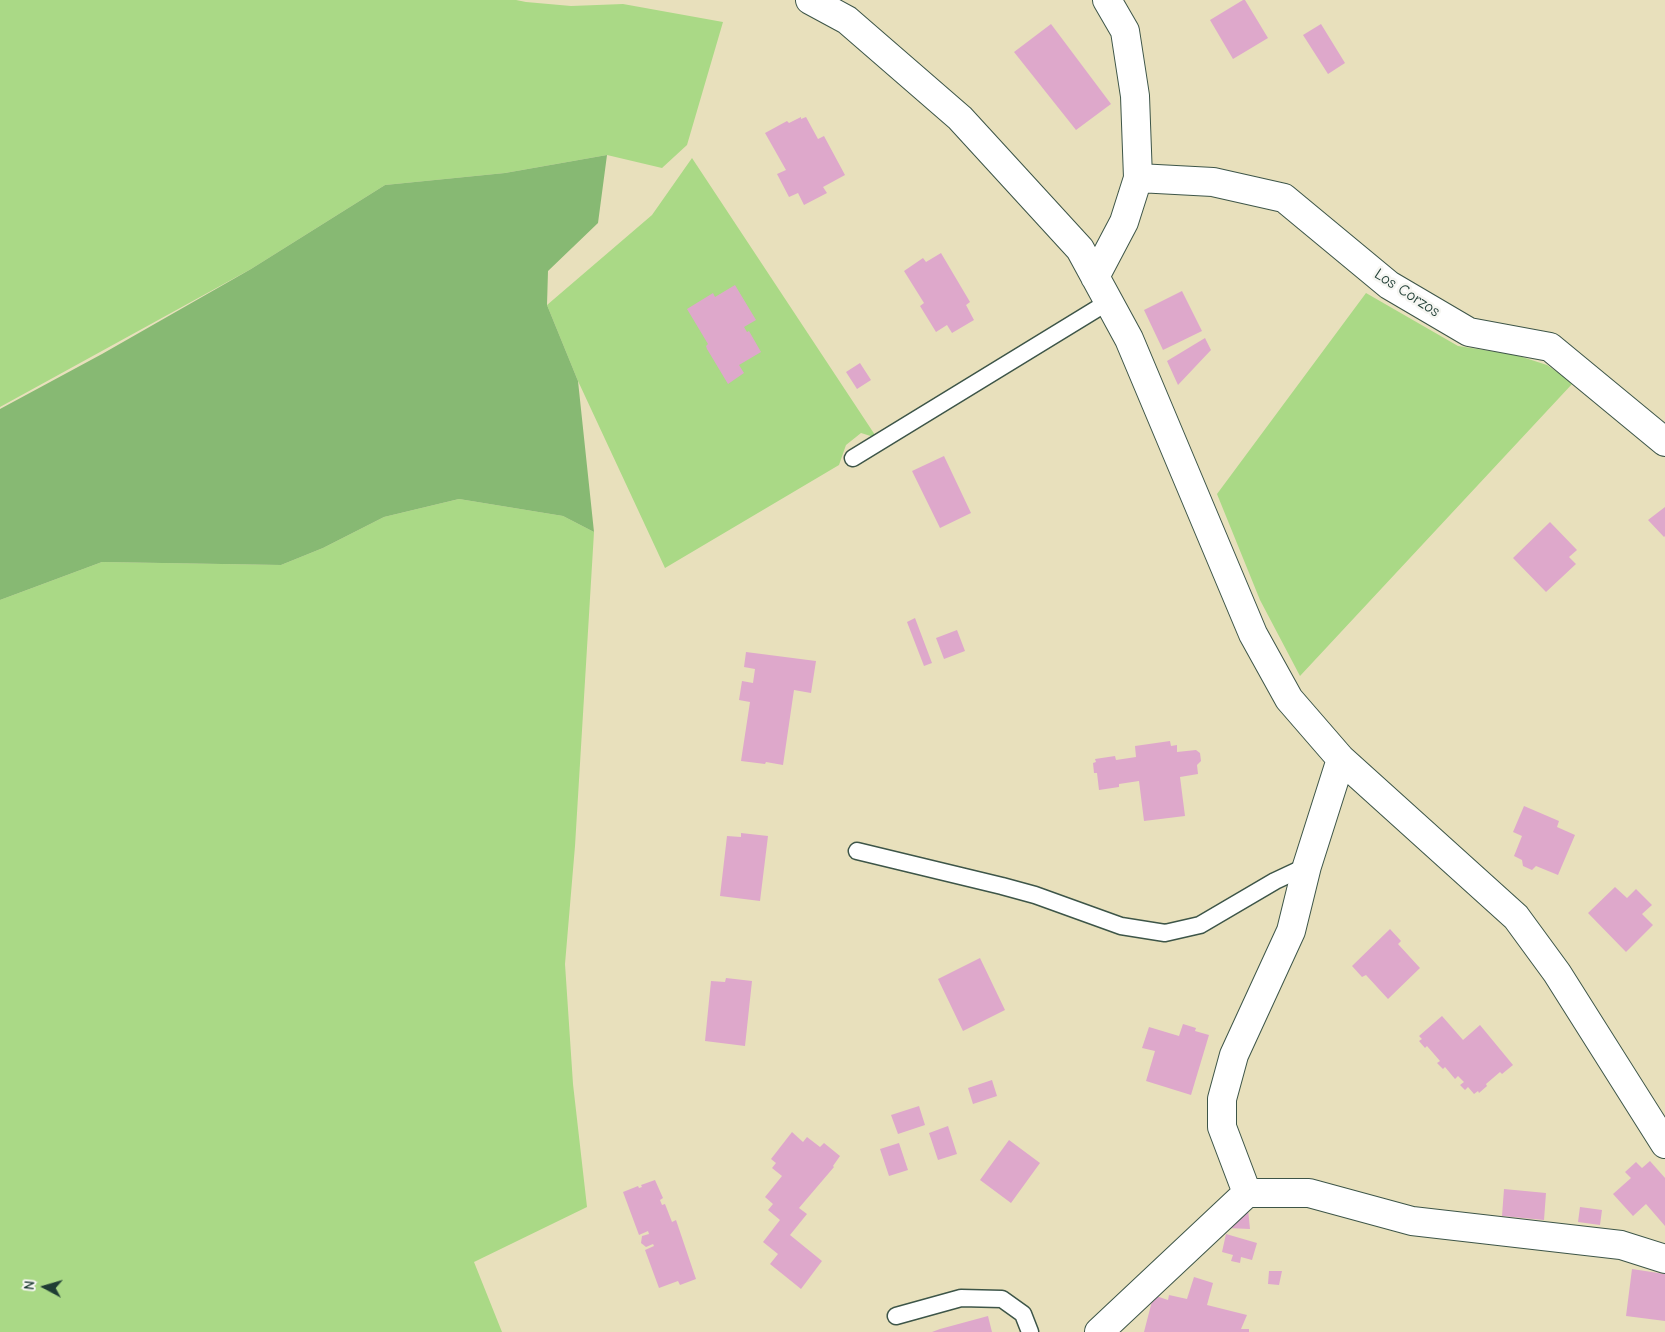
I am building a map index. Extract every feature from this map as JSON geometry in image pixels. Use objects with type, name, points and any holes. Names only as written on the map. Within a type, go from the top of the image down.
[{"type":"street","points":[[810,0],[848,20],[960,118],[1080,249],[1129,339],[1253,634],[1288,699],[1341,760],[1516,917],[1557,973],[1665,1144]]},
{"type":"street","points":[[1095,277],[1124,222],[1138,178],[1134,96],[1125,31],[1106,0]]},
{"type":"street","name":"Los Corzos","points":[[1138,178],[1213,182],[1284,198],[1389,285],[1469,332],[1550,347],[1665,442]]},
{"type":"street","points":[[1247,1193],[1222,1127],[1222,1099],[1234,1055],[1291,931],[1307,866],[1341,760]]},
{"type":"street","points":[[1099,1332],[1247,1193],[1309,1193],[1412,1221],[1621,1245],[1665,1259]]},
{"type":"lane","points":[[853,458],[1108,302]]},
{"type":"lane","points":[[857,851],[1035,895],[1120,926],[1166,932],[1200,925],[1275,881],[1307,866]]},
{"type":"lane","points":[[896,1316],[961,1298],[1002,1299],[1023,1314],[1030,1332]]},
{"type":"green space","points":[[0,0],[516,0],[571,6],[623,4],[723,22],[687,145],[662,168],[607,155],[505,173],[385,185],[251,269],[0,407]]},
{"type":"green space","points":[[607,155],[598,223],[548,271],[547,305],[578,381],[594,532],[563,516],[459,499],[384,517],[323,548],[281,565],[102,562],[0,600],[0,409],[102,354],[251,269],[385,185],[505,173]]},
{"type":"green space","points":[[692,158],[877,438],[861,433],[846,445],[839,465],[665,568],[578,381],[547,305],[652,215]]},
{"type":"green space","points":[[1366,293],[1458,346],[1516,355],[1547,365],[1573,383],[1300,676],[1260,600],[1217,494]]},
{"type":"green space","points":[[459,499],[563,516],[594,532],[575,846],[565,964],[573,1084],[587,1207],[474,1262],[502,1332],[0,1332],[0,600],[102,562],[281,565],[323,548],[384,517]]},
{"type":"building","points":[[1245,0],[1268,38],[1233,59],[1210,20]]},
{"type":"building","points":[[1051,24],[1111,104],[1076,130],[1014,52]]},
{"type":"building","points":[[1321,24],[1345,63],[1328,74],[1303,35]]},
{"type":"building","points":[[801,117],[801,119],[806,117],[818,139],[824,136],[845,175],[823,187],[827,193],[804,205],[798,193],[789,197],[777,174],[786,170],[765,133],[787,121],[789,123]]},
{"type":"building","points":[[941,253],[970,302],[966,305],[974,320],[952,333],[947,325],[936,332],[920,306],[924,303],[904,271],[923,258],[926,262]]},
{"type":"building","points":[[735,285],[756,320],[744,327],[747,332],[749,331],[761,352],[739,365],[744,373],[728,384],[707,349],[706,346],[708,344],[687,309],[713,293],[715,297]]},
{"type":"building","points":[[1182,291],[1202,331],[1163,350],[1144,310]]},
{"type":"building","points":[[1205,338],[1211,350],[1178,385],[1167,361]]},
{"type":"building","points":[[860,363],[871,380],[857,389],[846,372]]},
{"type":"building","points":[[944,456],[971,513],[940,528],[912,471]]},
{"type":"building","points":[[1665,507],[1665,536],[1664,537],[1648,520]]},
{"type":"building","points":[[1550,522],[1577,550],[1569,557],[1576,564],[1546,592],[1513,558]]},
{"type":"building","points":[[915,618],[932,663],[924,666],[907,622]]},
{"type":"building","points":[[957,630],[965,651],[944,659],[936,638]]},
{"type":"building","points":[[746,652],[816,661],[811,693],[794,690],[783,765],[741,761],[750,702],[739,700],[742,681],[753,683],[755,669],[744,667]]},
{"type":"building","points":[[1170,741],[1171,746],[1177,745],[1177,752],[1196,750],[1200,753],[1201,761],[1197,765],[1198,774],[1180,777],[1185,816],[1144,821],[1139,781],[1099,790],[1097,773],[1094,773],[1093,763],[1096,762],[1095,759],[1115,756],[1116,760],[1136,757],[1135,746]]},
{"type":"building","points":[[1524,806],[1559,821],[1557,827],[1575,835],[1558,875],[1536,866],[1532,870],[1523,866],[1522,860],[1514,856],[1522,836],[1513,832]]},
{"type":"building","points":[[741,833],[768,836],[760,901],[720,896],[727,836],[741,837]]},
{"type":"building","points":[[1615,887],[1627,898],[1636,889],[1652,905],[1642,914],[1653,925],[1626,952],[1588,913]]},
{"type":"building","points":[[1390,929],[1401,941],[1398,944],[1420,968],[1388,999],[1366,975],[1362,977],[1352,966]]},
{"type":"building","points":[[980,958],[1005,1010],[963,1031],[938,979]]},
{"type":"building","points":[[726,978],[752,981],[745,1046],[705,1041],[711,981],[725,982]]},
{"type":"building","points":[[1442,1016],[1463,1040],[1480,1025],[1513,1065],[1502,1074],[1500,1072],[1479,1093],[1478,1091],[1474,1094],[1468,1087],[1465,1090],[1460,1085],[1464,1082],[1458,1076],[1455,1079],[1445,1067],[1443,1069],[1437,1063],[1440,1061],[1427,1046],[1425,1048],[1419,1041],[1422,1039],[1419,1036]]},
{"type":"building","points":[[1183,1024],[1196,1028],[1195,1031],[1209,1035],[1191,1095],[1146,1081],[1155,1051],[1142,1048],[1149,1027],[1179,1036]]},
{"type":"building","points":[[992,1080],[997,1096],[973,1104],[968,1088]]},
{"type":"building","points":[[919,1106],[925,1125],[898,1134],[891,1115]]},
{"type":"building","points":[[948,1126],[957,1154],[938,1160],[929,1133]]},
{"type":"building","points":[[792,1132],[803,1142],[807,1137],[820,1147],[824,1143],[840,1156],[834,1167],[799,1208],[807,1214],[790,1235],[822,1261],[801,1289],[770,1264],[778,1254],[763,1242],[780,1220],[768,1210],[773,1204],[765,1197],[782,1176],[772,1168],[776,1163],[771,1159]]},
{"type":"building","points":[[1009,1140],[1040,1163],[1011,1203],[980,1180]]},
{"type":"building","points":[[899,1143],[908,1170],[889,1176],[880,1149]]},
{"type":"building","points":[[1650,1161],[1665,1178],[1665,1226],[1646,1204],[1633,1216],[1613,1194],[1631,1178],[1625,1172],[1636,1162],[1642,1168]]},
{"type":"building","points":[[655,1180],[663,1198],[660,1200],[662,1205],[665,1204],[672,1222],[676,1220],[696,1279],[680,1285],[678,1281],[659,1288],[645,1250],[654,1246],[653,1244],[646,1247],[641,1243],[642,1236],[649,1234],[648,1231],[639,1235],[623,1192],[638,1186],[639,1188],[642,1187],[641,1185]]},
{"type":"building","points":[[1504,1189],[1546,1193],[1544,1220],[1502,1216]]},
{"type":"building","points":[[1580,1207],[1602,1210],[1600,1225],[1578,1222]]},
{"type":"building","points":[[1248,1209],[1250,1229],[1227,1228]]},
{"type":"building","points":[[1226,1234],[1257,1243],[1252,1260],[1241,1257],[1240,1263],[1231,1261],[1233,1255],[1222,1252]]},
{"type":"building","points":[[1632,1269],[1665,1274],[1665,1321],[1626,1316]]},
{"type":"building","points":[[1269,1271],[1282,1271],[1279,1285],[1268,1284]]},
{"type":"building","points":[[1194,1277],[1213,1283],[1207,1305],[1247,1315],[1241,1329],[1249,1329],[1249,1332],[1144,1332],[1152,1301],[1154,1301],[1156,1296],[1168,1300],[1169,1295],[1187,1299]]},
{"type":"building","points":[[988,1316],[992,1332],[932,1332],[940,1329]]}]
